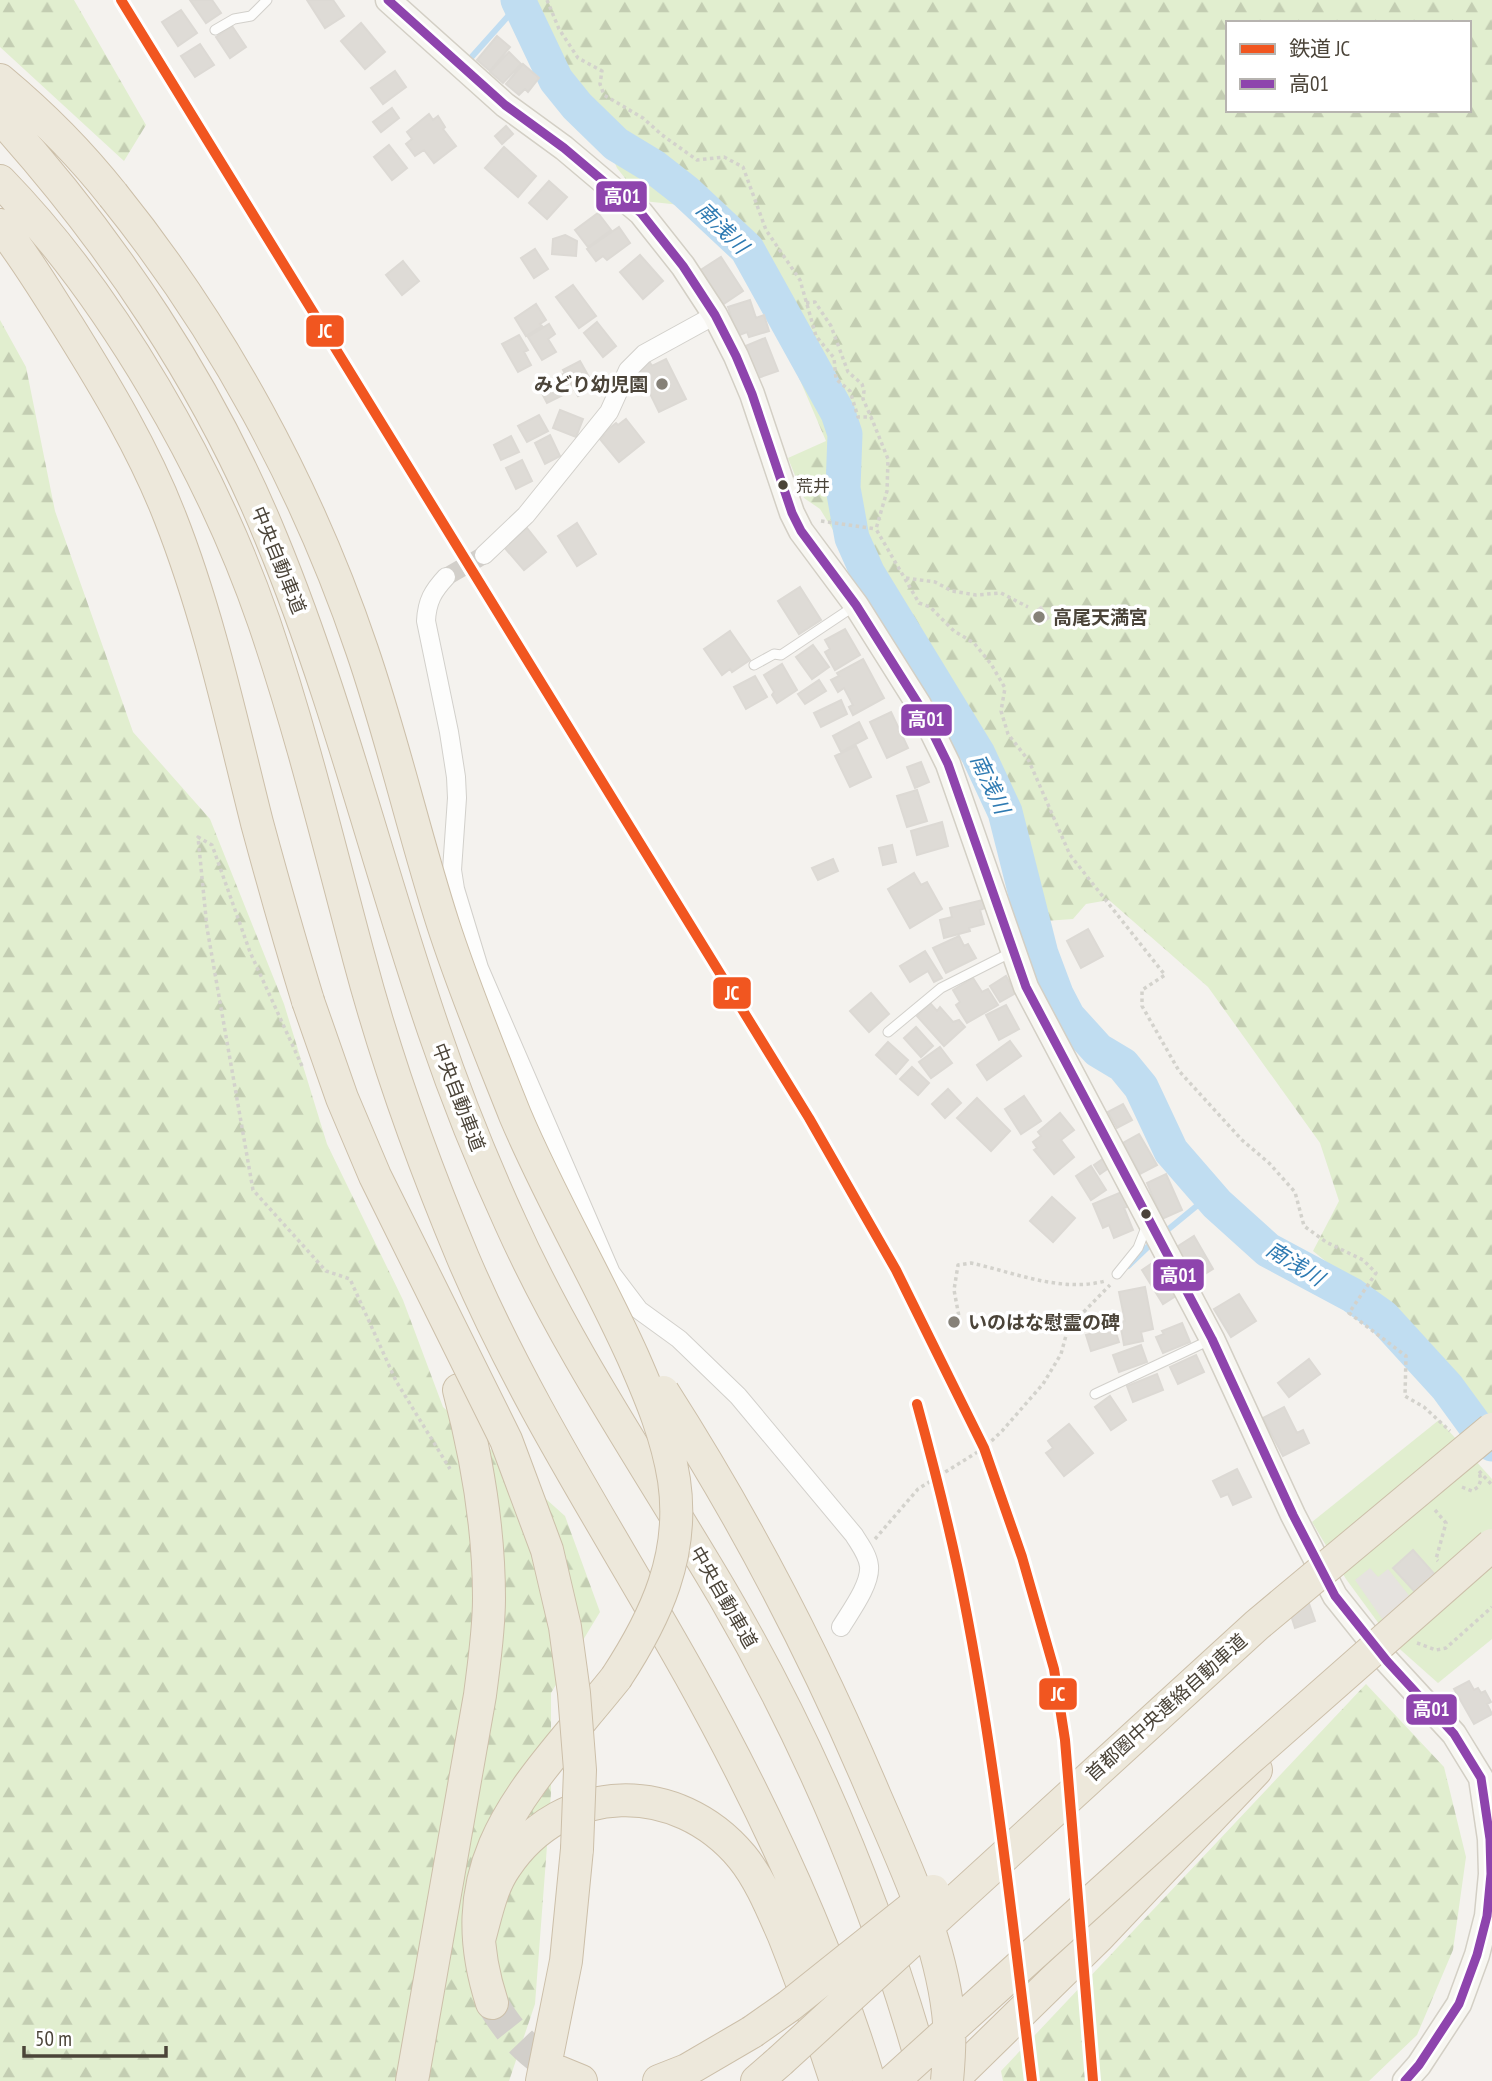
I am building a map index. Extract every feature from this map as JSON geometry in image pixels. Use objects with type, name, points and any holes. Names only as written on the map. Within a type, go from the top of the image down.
[{"type":"highway","points":[[0,80],[48,121],[113,195],[174,275],[228,361],[305,508],[363,653],[442,922],[477,1018],[532,1151],[616,1320],[660,1418],[675,1485],[674,1547],[667,1579],[651,1621],[616,1678],[525,1792],[497,1838],[479,1895],[482,1972],[492,2003]]},
{"type":"highway","name":"中央自動車道","points":[[0,117],[61,188],[132,285],[194,384],[250,490],[310,638],[433,1029],[484,1162],[529,1262],[606,1404],[726,1598],[791,1721],[820,1782],[886,1948],[927,2081]]},
{"type":"highway","name":"中央自動車道","points":[[0,180],[73,268],[124,341],[178,430],[229,531],[263,619],[297,724],[360,963],[405,1110],[464,1261],[529,1395],[690,1675],[760,1806],[817,1933],[850,2020],[869,2081]]},
{"type":"highway","points":[[0,225],[43,286],[95,369],[136,442],[170,517],[218,663],[277,898],[308,1001],[365,1165],[445,1347],[472,1438],[482,1501],[489,1600],[486,1648],[478,1709],[412,2081]]},
{"type":"highway","points":[[341,1098],[375,1176],[506,1440],[547,1550],[565,1627],[580,1770],[577,1849],[566,1961],[561,2078]]},
{"type":"highway","points":[[616,1320],[698,1447],[741,1521],[789,1611],[855,1748],[902,1859],[933,1943],[948,2013],[949,2081]]},
{"type":"highway","name":"首都圏中央連絡自動車道","points":[[769,2071],[1257,1625],[1492,1429]]},
{"type":"highway","points":[[893,2081],[1248,1760],[1492,1545]]},
{"type":"highway","points":[[659,2081],[687,2070],[752,2032],[861,1949],[1257,1625]]},
{"type":"highway","points":[[949,2081],[1099,1936],[1341,1680]]},
{"type":"highway","points":[[479,1940],[492,1893],[505,1867],[532,1835],[544,1826],[573,1810],[603,1801],[637,1800],[674,1808],[707,1825],[729,1843],[753,1872],[794,1960],[836,2081]]},
{"type":"main road","points":[[388,0],[505,105],[564,148],[641,213],[683,266],[715,314],[752,394],[792,513],[801,531],[856,605],[919,705],[948,764],[1026,987],[1212,1339],[1293,1515],[1335,1596],[1370,1641],[1454,1734],[1487,1777],[1491,1874],[1477,1955],[1459,2004],[1419,2065],[1405,2081]]},
{"type":"street","points":[[484,555],[526,515],[610,412],[628,370],[644,354],[715,314]]},
{"type":"street","points":[[446,577],[434,590],[427,604],[426,621],[456,777],[452,870],[455,889],[479,968],[611,1273],[639,1310],[680,1339],[738,1396],[854,1535],[864,1552],[869,1562],[866,1580],[841,1627]]},
{"type":"lane","points":[[215,30],[234,19],[251,16],[267,0]]},
{"type":"lane","points":[[754,665],[774,654],[781,655],[856,605]]},
{"type":"lane","points":[[888,1032],[941,988],[1013,951]]},
{"type":"lane","points":[[1117,1275],[1138,1248],[1149,1220]]},
{"type":"lane","points":[[1095,1394],[1212,1339]]},
{"type":"path","points":[[547,0],[559,29],[578,58],[601,71],[600,84],[604,95],[643,118],[697,160],[724,157],[743,167],[766,230],[800,281],[816,336],[834,358],[836,379],[850,391],[858,417],[872,417]]},
{"type":"path","points":[[806,303],[815,302],[831,326],[848,372],[862,384],[863,399],[888,459],[887,491],[876,528],[919,603],[930,607],[954,631],[974,643],[991,664],[1005,688],[1001,711],[1007,734],[1029,761],[1070,855],[1165,975],[1142,990],[1142,1006],[1180,1071],[1241,1140],[1269,1163],[1295,1192],[1304,1226],[1326,1242],[1363,1260],[1376,1273],[1349,1313],[1406,1356],[1405,1395],[1435,1417]]},
{"type":"path","points":[[814,520],[876,528]]},
{"type":"path","points":[[906,578],[935,582],[952,591],[976,595],[1001,593],[1028,607]]},
{"type":"path","points":[[307,1076],[250,951],[212,845],[198,837],[207,928],[253,1190],[326,1270],[350,1279],[396,1381],[451,1471]]},
{"type":"path","points":[[960,1322],[954,1290],[958,1265],[971,1263],[1050,1282],[1091,1284],[1117,1275]]},
{"type":"path","points":[[864,1552],[918,1489],[984,1448],[1002,1431],[1043,1384],[1061,1354],[1068,1328],[1117,1275]]},
{"type":"path","points":[[1478,1470],[1492,1485]]},
{"type":"path","points":[[1411,1640],[1436,1650],[1446,1648],[1492,1607]]},
{"type":"green space","points":[[0,0],[74,0],[146,125],[124,161],[0,47]]},
{"type":"green space","points":[[531,0],[1492,0],[1492,1426],[1436,1350],[1313,1251],[1339,1201],[1320,1143],[1208,987],[1109,900],[1086,904],[1073,919],[1045,921],[1026,843],[820,509],[804,498],[788,458],[826,441],[765,298],[732,250],[690,206],[643,201],[617,168],[592,110],[551,53]]},
{"type":"green space","points":[[0,320],[26,367],[55,511],[133,732],[210,819],[284,1004],[327,1144],[403,1300],[443,1407],[565,1516],[600,1612],[551,1693],[551,1793],[535,2004],[509,2081],[0,2081]]},
{"type":"green space","points":[[1439,1420],[1492,1479],[1492,1639],[1438,1683],[1393,1643],[1346,1579],[1312,1522]]},
{"type":"green space","points":[[1366,1684],[1444,1767],[1466,1857],[1453,1950],[1417,2035],[1369,2081],[1003,2081],[1001,2071]]},
{"type":"shaded area","points":[[1370,1568],[1378,1577],[1388,1569],[1411,1598],[1385,1623],[1355,1580]]},
{"type":"building","points":[[190,0],[212,0],[221,13],[206,23]]},
{"type":"building","points":[[307,0],[333,0],[344,16],[325,28]]},
{"type":"building","points":[[181,10],[197,33],[178,46],[162,22]]},
{"type":"building","points":[[361,23],[385,52],[365,69],[341,41]]},
{"type":"building","points":[[232,26],[246,47],[230,58],[216,37]]},
{"type":"building","points":[[497,36],[510,47],[490,71],[477,60]]},
{"type":"building","points":[[200,44],[214,65],[195,77],[181,56]]},
{"type":"building","points":[[509,52],[521,64],[503,83],[490,72]]},
{"type":"building","points":[[523,64],[539,78],[528,92],[525,89],[519,95],[506,84]]},
{"type":"building","points":[[395,71],[406,87],[383,104],[371,88]]},
{"type":"building","points":[[392,108],[399,118],[381,132],[373,122]]},
{"type":"building","points":[[429,114],[433,120],[438,116],[445,127],[443,129],[456,146],[434,163],[424,150],[415,156],[406,144],[412,139],[407,132]]},
{"type":"building","points":[[506,126],[513,134],[502,144],[495,136]]},
{"type":"building","points":[[389,145],[407,168],[392,180],[374,157]]},
{"type":"building","points":[[504,147],[536,176],[518,197],[485,168]]},
{"type":"building","points":[[549,181],[567,197],[547,219],[529,203]]},
{"type":"building","points":[[598,213],[611,230],[588,247],[575,230]]},
{"type":"building","points":[[619,227],[630,243],[607,260],[603,256],[596,261],[587,249]]},
{"type":"building","points":[[565,235],[577,241],[576,256],[552,254],[553,239]]},
{"type":"building","points":[[535,249],[548,269],[534,278],[521,258]]},
{"type":"building","points":[[640,255],[663,281],[643,299],[620,272]]},
{"type":"building","points":[[721,257],[743,291],[722,305],[699,271]]},
{"type":"building","points":[[403,261],[419,281],[402,295],[386,275]]},
{"type":"building","points":[[573,285],[596,316],[579,328],[556,297]]},
{"type":"building","points":[[750,300],[756,318],[764,315],[769,331],[749,337],[747,332],[737,336],[728,307]]},
{"type":"building","points":[[536,304],[546,320],[540,324],[542,326],[526,336],[515,318]]},
{"type":"building","points":[[597,322],[616,346],[603,357],[584,333]]},
{"type":"building","points":[[549,324],[555,334],[548,339],[556,352],[542,360],[528,337]]},
{"type":"building","points":[[519,335],[528,350],[524,352],[531,365],[518,372],[502,344]]},
{"type":"building","points":[[765,338],[778,371],[755,379],[743,347]]},
{"type":"building","name":"みどり幼児園","points":[[666,359],[686,399],[659,412],[638,369],[649,361],[652,366]]},
{"type":"building","points":[[580,361],[594,386],[578,396],[563,370]]},
{"type":"building","points":[[563,374],[571,391],[547,403],[538,386]]},
{"type":"building","points":[[560,410],[583,419],[576,437],[553,428]]},
{"type":"building","points":[[539,415],[548,431],[527,442],[518,426]]},
{"type":"building","points":[[626,419],[644,442],[619,462],[600,439],[604,435],[602,434],[616,423],[618,425]]},
{"type":"building","points":[[550,435],[560,456],[545,464],[535,443]]},
{"type":"building","points":[[511,436],[519,452],[501,460],[494,445]]},
{"type":"building","points":[[522,460],[532,481],[516,489],[506,468]]},
{"type":"building","points":[[577,523],[596,554],[577,566],[558,536]]},
{"type":"building","points":[[527,528],[546,552],[524,570],[504,547]]},
{"type":"building","points":[[800,587],[821,620],[799,634],[778,601]]},
{"type":"building","points":[[1041,607],[1049,618],[1039,625],[1031,615]]},
{"type":"building","points":[[845,629],[860,655],[835,670],[825,652],[830,649],[825,640]]},
{"type":"building","points":[[730,631],[750,660],[722,675],[704,649]]},
{"type":"building","points":[[813,645],[829,667],[812,679],[796,657]]},
{"type":"building","points":[[863,659],[884,698],[853,715],[849,707],[853,705],[844,688],[838,692],[831,680],[839,676],[837,673]]},
{"type":"building","points":[[782,664],[797,690],[777,703],[764,675]]},
{"type":"building","points":[[755,676],[767,697],[746,709],[734,687]]},
{"type":"building","points":[[819,680],[826,691],[805,704],[798,694]]},
{"type":"building","points":[[841,700],[847,714],[821,727],[814,713]]},
{"type":"building","points":[[891,712],[908,748],[887,758],[870,722]]},
{"type":"building","points":[[859,722],[867,738],[841,752],[833,736]]},
{"type":"building","points":[[856,746],[871,777],[850,787],[835,756]]},
{"type":"building","points":[[921,762],[929,782],[915,788],[907,767]]},
{"type":"building","points":[[917,790],[927,821],[907,827],[897,796]]},
{"type":"building","points":[[942,822],[948,846],[917,855],[911,831]]},
{"type":"building","points":[[892,845],[896,862],[883,865],[879,848]]},
{"type":"building","points":[[833,859],[838,871],[818,880],[812,868]]},
{"type":"building","points":[[914,873],[921,885],[927,882],[942,909],[910,928],[888,889]]},
{"type":"building","points":[[983,900],[985,908],[980,910],[984,924],[944,938],[940,920],[952,917],[950,908]]},
{"type":"building","points":[[1088,929],[1103,956],[1081,968],[1067,941]]},
{"type":"building","points":[[959,936],[964,946],[968,944],[976,958],[946,973],[933,948]]},
{"type":"building","points":[[925,951],[942,978],[934,982],[928,971],[910,982],[900,966]]},
{"type":"building","points":[[1006,976],[1016,993],[1000,1002],[990,986]]},
{"type":"building","points":[[973,978],[982,992],[988,989],[998,1005],[967,1023],[956,1005],[960,1002],[953,990]]},
{"type":"building","points":[[871,993],[889,1014],[869,1032],[850,1011]]},
{"type":"building","points":[[930,1003],[937,1011],[940,1007],[953,1022],[959,1020],[965,1027],[944,1046],[917,1016]]},
{"type":"building","points":[[1006,1005],[1019,1029],[999,1040],[986,1015]]},
{"type":"building","points":[[916,1027],[933,1046],[921,1057],[904,1038]]},
{"type":"building","points":[[1010,1041],[1021,1056],[987,1080],[977,1065]]},
{"type":"building","points":[[888,1042],[908,1060],[896,1074],[876,1055]]},
{"type":"building","points":[[940,1047],[952,1063],[931,1078],[919,1062]]},
{"type":"building","points":[[912,1067],[929,1083],[918,1095],[900,1079]]},
{"type":"building","points":[[948,1089],[961,1103],[945,1118],[932,1104]]},
{"type":"building","points":[[1024,1096],[1041,1121],[1021,1134],[1005,1109]]},
{"type":"building","points":[[977,1098],[1010,1131],[991,1151],[957,1118]]},
{"type":"building","points":[[1123,1104],[1132,1120],[1117,1128],[1108,1112]]},
{"type":"building","points":[[1060,1113],[1074,1130],[1061,1140],[1074,1157],[1054,1174],[1034,1150],[1037,1148],[1033,1142],[1041,1136],[1038,1132]]},
{"type":"building","points":[[1139,1134],[1157,1165],[1140,1174],[1123,1143]]},
{"type":"building","points":[[1107,1156],[1113,1165],[1100,1174],[1094,1165]]},
{"type":"building","points":[[1091,1166],[1106,1190],[1091,1200],[1076,1176]]},
{"type":"building","points":[[1166,1174],[1182,1210],[1162,1219],[1147,1183]]},
{"type":"building","points":[[1124,1191],[1130,1206],[1124,1208],[1133,1230],[1114,1238],[1109,1225],[1103,1228],[1093,1204]]},
{"type":"building","points":[[1052,1197],[1075,1218],[1053,1242],[1030,1221]]},
{"type":"building","points":[[1194,1236],[1213,1269],[1193,1281],[1175,1248]]},
{"type":"building","points":[[1157,1260],[1179,1294],[1163,1304],[1142,1270]]},
{"type":"building","points":[[1145,1287],[1153,1329],[1141,1332],[1143,1341],[1124,1345],[1120,1322],[1125,1321],[1119,1292]]},
{"type":"building","points":[[1239,1294],[1256,1321],[1231,1337],[1214,1309]]},
{"type":"building","points":[[1112,1321],[1119,1342],[1091,1351],[1086,1335],[1097,1332],[1095,1326]]},
{"type":"building","points":[[1182,1323],[1190,1342],[1163,1353],[1156,1337],[1164,1334],[1162,1331]]},
{"type":"building","points":[[1141,1345],[1147,1362],[1119,1372],[1113,1355]]},
{"type":"building","points":[[1196,1355],[1204,1372],[1178,1384],[1170,1367]]},
{"type":"building","points":[[1309,1359],[1320,1374],[1289,1397],[1278,1383]]},
{"type":"building","points":[[1157,1374],[1163,1390],[1133,1402],[1127,1386]]},
{"type":"building","points":[[1110,1396],[1126,1420],[1111,1430],[1095,1407]]},
{"type":"building","points":[[1284,1407],[1297,1433],[1303,1430],[1309,1443],[1283,1456],[1263,1418]]},
{"type":"building","points":[[1069,1424],[1093,1453],[1064,1476],[1046,1453],[1053,1448],[1048,1441]]},
{"type":"building","points":[[1237,1469],[1251,1497],[1233,1505],[1228,1494],[1221,1497],[1213,1481]]},
{"type":"building","points":[[1413,1550],[1436,1576],[1416,1593],[1393,1568]]},
{"type":"building","points":[[1305,1592],[1315,1621],[1295,1628],[1286,1599]]},
{"type":"building","points":[[1469,1681],[1474,1690],[1478,1688],[1481,1693],[1485,1691],[1491,1702],[1487,1704],[1492,1714],[1474,1724],[1454,1689]]},
{"type":"waterway","name":"南浅川","points":[[518,0],[556,80],[577,106],[616,144],[654,167],[686,192],[747,249],[838,413],[845,434],[843,488],[852,538],[868,574],[978,754],[1005,812],[1041,954],[1068,1017],[1098,1050],[1123,1065],[1141,1087],[1171,1151],[1217,1204],[1268,1250],[1352,1295],[1383,1317],[1447,1387],[1482,1435],[1492,1444]]},
{"type":"waterway","points":[[471,63],[468,61],[519,4]]},
{"type":"waterway","points":[[1165,1232],[1210,1195]]},
{"type":"waterway","points":[[1128,1266],[1154,1241]]},
{"type":"tunnel","points":[[446,577],[484,555]]},
{"type":"tunnel","points":[[492,2003],[521,2042],[559,2072]]},
{"type":"rail line","name":"JC","points":[[121,0],[809,1118],[896,1270],[984,1448],[1022,1557],[1054,1669],[1065,1740],[1093,2081]]},
{"type":"rail line","name":"JC","points":[[917,1404],[953,1549],[981,1697],[1000,1824],[1032,2081]]},
{"type":"transit line","name":"高01","points":[[388,0],[505,105],[564,148],[641,213],[683,266],[715,315],[752,394],[792,513],[801,531],[856,605],[919,705],[948,764],[1026,987],[1212,1339],[1293,1515],[1335,1596],[1387,1661],[1454,1734],[1481,1778],[1490,1839],[1491,1874],[1487,1916],[1477,1955],[1459,2004],[1419,2065],[1405,2081]]},
{"type":"place","name":"みどり幼児園","points":[[662,384]]},
{"type":"place","name":"荒井","points":[[783,485]]},
{"type":"place","name":"高尾天満宮","points":[[1039,617]]},
{"type":"place","name":"いのはな慰霊の碑","points":[[954,1322]]}]
